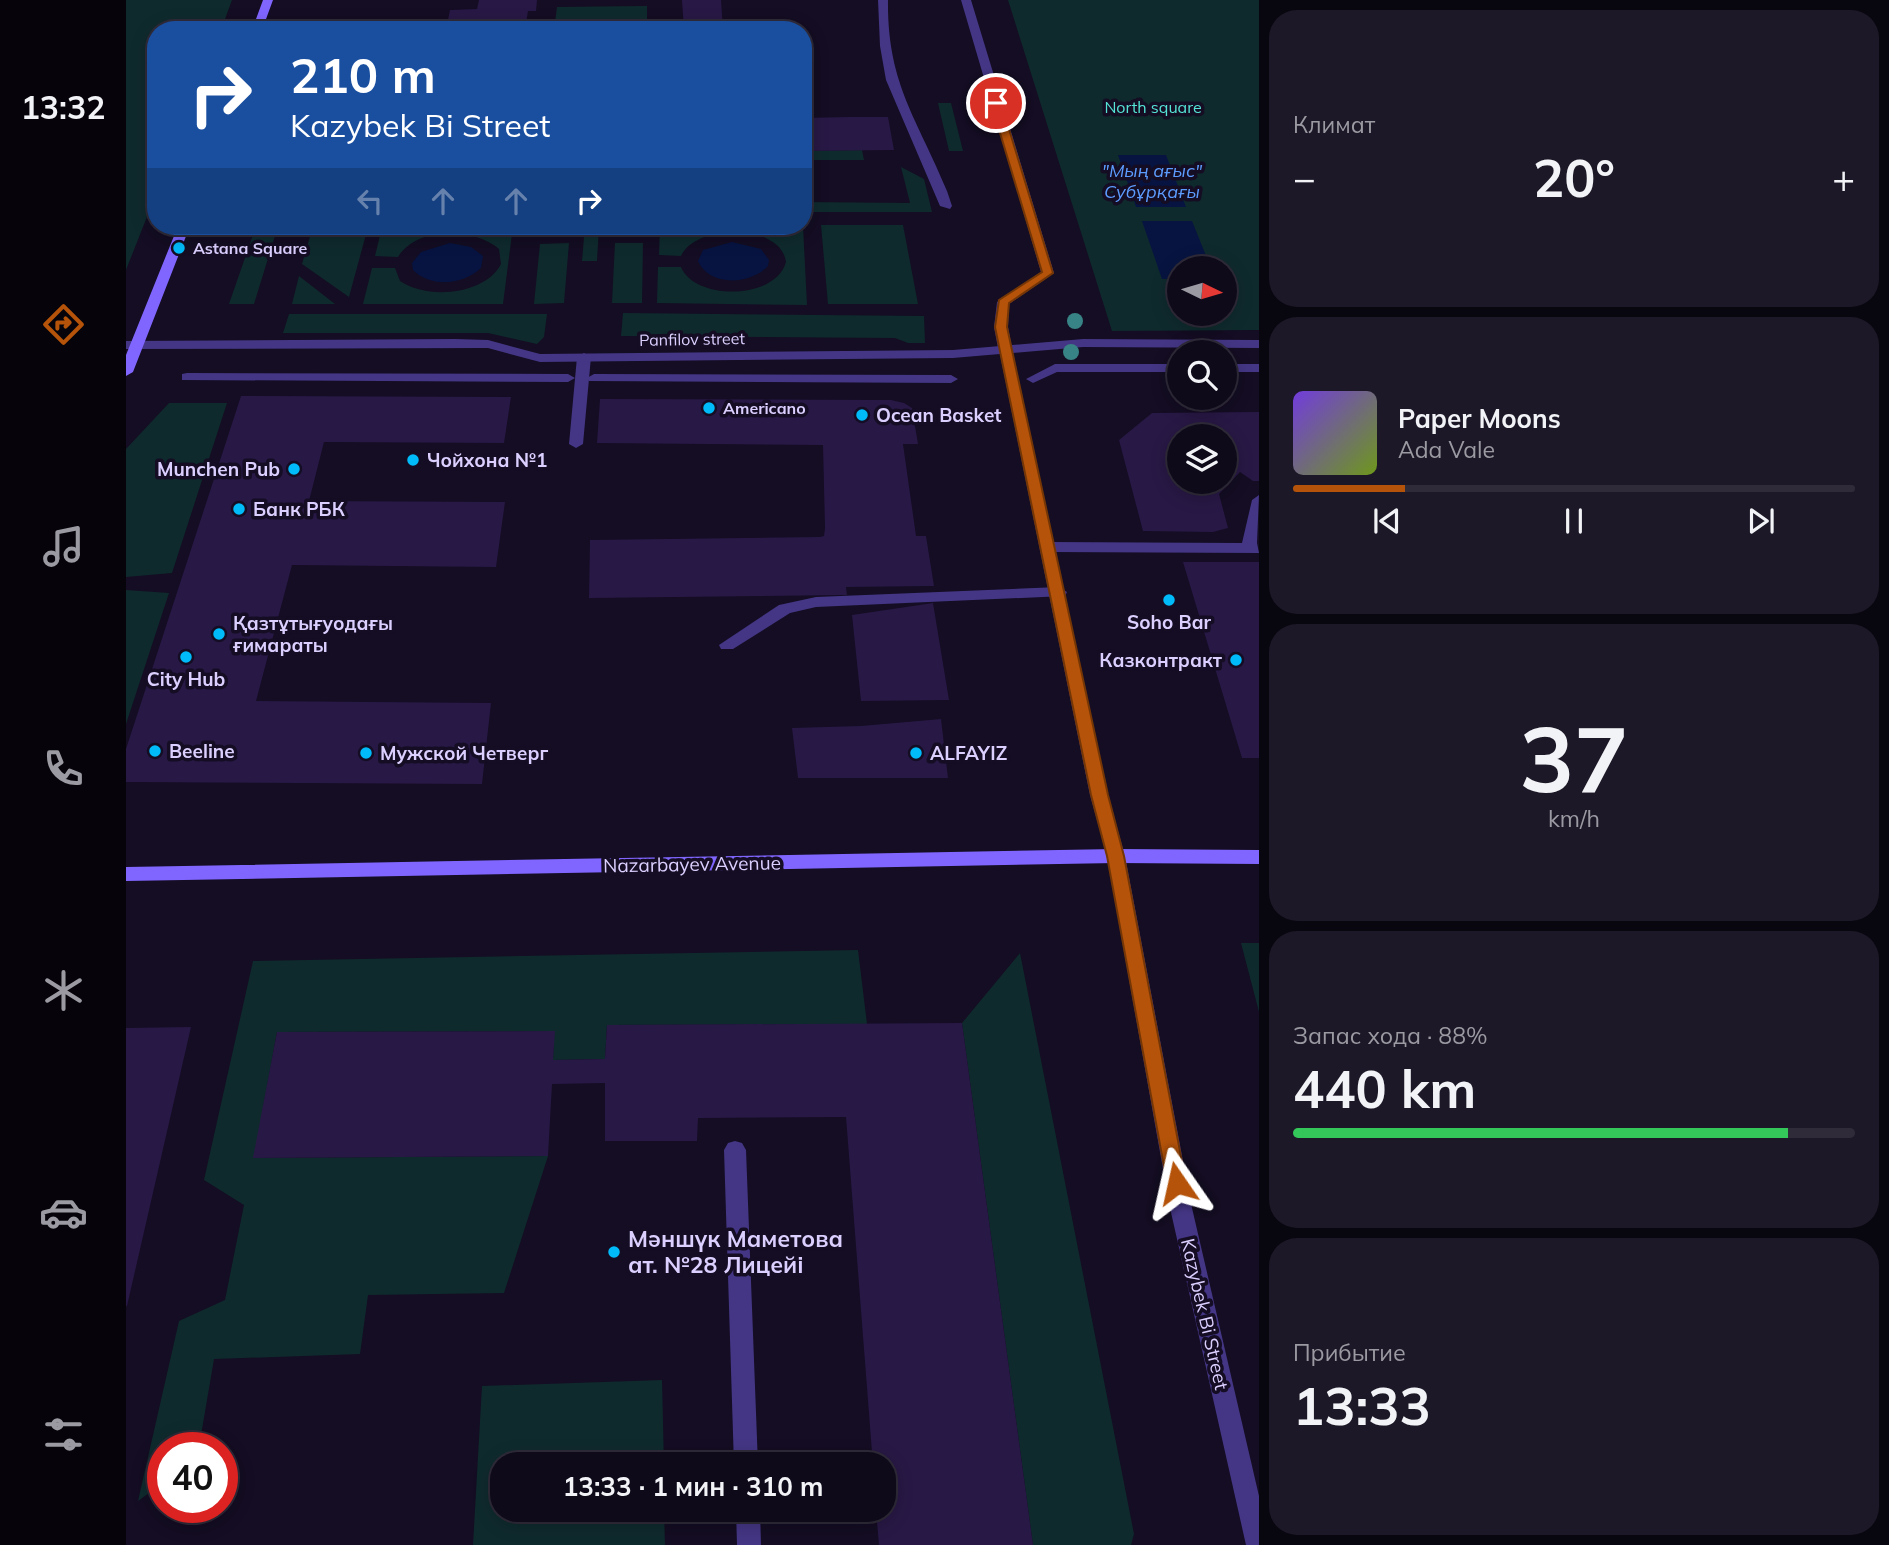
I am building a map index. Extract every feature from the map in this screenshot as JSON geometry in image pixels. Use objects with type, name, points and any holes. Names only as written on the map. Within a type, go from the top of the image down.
[{"type":"main road","points":[[260,21],[268,0]]},
{"type":"main road","points":[[126,372],[132,345],[180,235]]},
{"type":"main road","name":"Nazarbayev Avenue","points":[[126,874],[1116,856],[1259,857]]},
{"type":"street","points":[[883,0],[883,35],[895,92],[934,172],[946,205]]},
{"type":"street","name":"Kazybek Bi Street","points":[[966,0],[1048,273],[1003,302],[1005,348],[1100,795],[1116,856],[1181,1208],[1258,1545]]},
{"type":"street","name":"Panfilov street","points":[[132,345],[456,343],[488,344],[540,358],[584,358],[953,354],[1083,343],[1259,344]]},
{"type":"street","points":[[576,444],[584,358]]},
{"type":"street","points":[[1033,379],[1055,368],[1167,368]]},
{"type":"street","points":[[1237,368],[1259,368]]},
{"type":"street","points":[[187,377],[568,378]]},
{"type":"street","name":"Panfilov street","points":[[594,378],[951,379]]},
{"type":"street","points":[[1049,547],[1253,548],[1259,500]]},
{"type":"street","points":[[727,645],[785,609],[816,601],[1059,592]]},
{"type":"street","points":[[736,1150],[746,1452]]},
{"type":"street","points":[[748,1522],[749,1545]]},
{"type":"green space","points":[[126,0],[232,0],[224,21],[147,21],[147,217],[126,270]]},
{"type":"green space","name":"North square","points":[[1008,0],[1259,0],[1259,330],[1112,331]]},
{"type":"green space","points":[[647,6],[647,21],[555,21],[557,7]]},
{"type":"green space","points":[[938,103],[951,103],[963,151],[949,151]]},
{"type":"green space","points":[[862,150],[864,160],[812,160],[812,151]]},
{"type":"green space","points":[[901,167],[924,179],[932,212],[812,212],[812,202],[910,203]]},
{"type":"green space","points":[[821,225],[903,225],[918,304],[828,304]]},
{"type":"green space","points":[[253,235],[275,235],[254,304],[229,304]]},
{"type":"green space","points":[[310,235],[366,235],[349,297],[302,264]]},
{"type":"green space","points":[[380,235],[432,235],[407,247],[398,257],[375,256]]},
{"type":"green space","points":[[466,235],[512,235],[503,304],[363,304],[372,268],[395,268],[400,281],[425,291],[455,291],[482,282],[501,264],[499,249]]},
{"type":"green space","points":[[584,235],[598,235],[597,261],[582,261]]},
{"type":"green space","points":[[660,235],[713,235],[690,245],[681,256],[659,255]]},
{"type":"green space","points":[[758,235],[803,235],[807,305],[657,303],[658,267],[681,267],[689,278],[702,286],[718,290],[735,292],[767,284],[779,275],[786,262],[781,249],[770,240]]},
{"type":"green space","points":[[569,243],[564,303],[534,304],[540,244]]},
{"type":"green space","points":[[615,243],[643,243],[642,303],[612,303]]},
{"type":"green space","points":[[299,276],[335,304],[292,304]]},
{"type":"green space","points":[[623,313],[924,316],[925,343],[908,343],[895,338],[621,336]]},
{"type":"green space","points":[[289,314],[547,314],[544,337],[537,344],[488,333],[283,333]]},
{"type":"green space","points":[[169,403],[227,403],[172,573],[126,577],[126,449]]},
{"type":"green space","points":[[126,590],[169,593],[126,724]]},
{"type":"green space","points":[[1241,943],[1259,943],[1259,1012]]},
{"type":"green space","points":[[858,950],[867,1024],[607,1025],[605,1059],[553,1060],[554,1031],[277,1032],[254,1158],[548,1156],[504,1293],[368,1295],[360,1354],[214,1359],[202,1432],[154,1432],[179,1321],[225,1300],[244,1205],[204,1180],[253,961]]},
{"type":"green space","points":[[1020,953],[1134,1534],[1131,1545],[1033,1545],[962,1023]]},
{"type":"green space","points":[[662,1380],[664,1452],[490,1452],[490,1522],[664,1522],[665,1545],[473,1545],[482,1386]]},
{"type":"green space","points":[[147,1461],[147,1495],[138,1501]]},
{"type":"water","name":"\"Мың ағыс\" Субұрқағы","points":[[1118,155],[1166,155],[1186,207],[1136,207]]},
{"type":"water","name":"\"Мың ағыс\" Субұрқағы","points":[[1142,221],[1192,221],[1206,256],[1167,256],[1167,279],[1162,279]]},
{"type":"water","points":[[732,242],[761,249],[769,260],[768,266],[761,272],[741,280],[721,279],[703,269],[698,261],[703,250]]},
{"type":"water","points":[[450,243],[471,247],[483,256],[481,268],[465,278],[447,282],[429,280],[413,270],[412,263],[421,252]]},
{"type":"building","points":[[479,0],[537,0],[536,11],[528,11],[526,21],[448,21],[450,10],[477,9]]},
{"type":"building","points":[[682,0],[721,0],[722,21],[683,21]]},
{"type":"building","points":[[888,117],[894,150],[812,151],[812,118]]},
{"type":"building","name":"Қазтұтығуодағы ғимараты","points":[[241,396],[511,397],[504,443],[324,442],[309,501],[505,502],[496,567],[292,565],[256,701],[491,703],[482,784],[126,782],[126,749]]},
{"type":"building","points":[[600,399],[891,400],[904,403],[912,408],[918,444],[903,444],[916,536],[926,536],[934,586],[846,587],[847,595],[589,598],[590,540],[820,537],[824,536],[825,528],[823,445],[597,443]]},
{"type":"building","points":[[1259,412],[1259,481],[1253,481],[1240,472],[1237,475],[1237,424],[1167,424],[1167,494],[1219,494],[1228,528],[1213,532],[1143,531],[1119,440],[1152,413]]},
{"type":"building","name":"Казконтракт","points":[[1183,562],[1259,562],[1259,758],[1242,758]]},
{"type":"building","points":[[933,603],[949,700],[861,701],[852,615]]},
{"type":"building","points":[[941,719],[948,778],[798,778],[792,728],[861,726]]},
{"type":"building","points":[[962,1023],[1033,1545],[879,1545],[877,1522],[896,1522],[896,1452],[872,1452],[846,1117],[698,1118],[697,1141],[605,1141],[605,1083],[552,1084],[548,1156],[253,1158],[277,1032],[555,1031],[553,1060],[605,1059],[607,1025]]},
{"type":"building","points":[[191,1027],[127,1306],[126,1306],[126,1028]]},
{"type":"place","name":"Astana Square","points":[[179,248]]},
{"type":"place","name":"Americano","points":[[709,408]]},
{"type":"place","name":"Ocean Basket","points":[[862,415]]},
{"type":"place","name":"Чойхона №1","points":[[413,460]]},
{"type":"place","name":"Munchen Pub","points":[[294,469]]},
{"type":"place","name":"Банк РБК","points":[[239,509]]},
{"type":"place","name":"Soho Bar","points":[[1169,600]]},
{"type":"place","name":"Қазтұтығуодағы ғимараты","points":[[219,634]]},
{"type":"place","name":"City Hub","points":[[186,657]]},
{"type":"place","name":"Казконтракт","points":[[1236,660]]},
{"type":"place","name":"Beeline","points":[[155,751]]},
{"type":"place","name":"Мужской Четверг","points":[[366,753]]},
{"type":"place","name":"ALFAYIZ","points":[[916,753]]},
{"type":"place","name":"Мәншүк Маметова ат. №28 Лицейі","points":[[614,1252]]},
{"type":"route","points":[[996,103],[1048,273],[1003,302],[1001,327],[1100,795],[1116,856],[1177,1183]]}]
